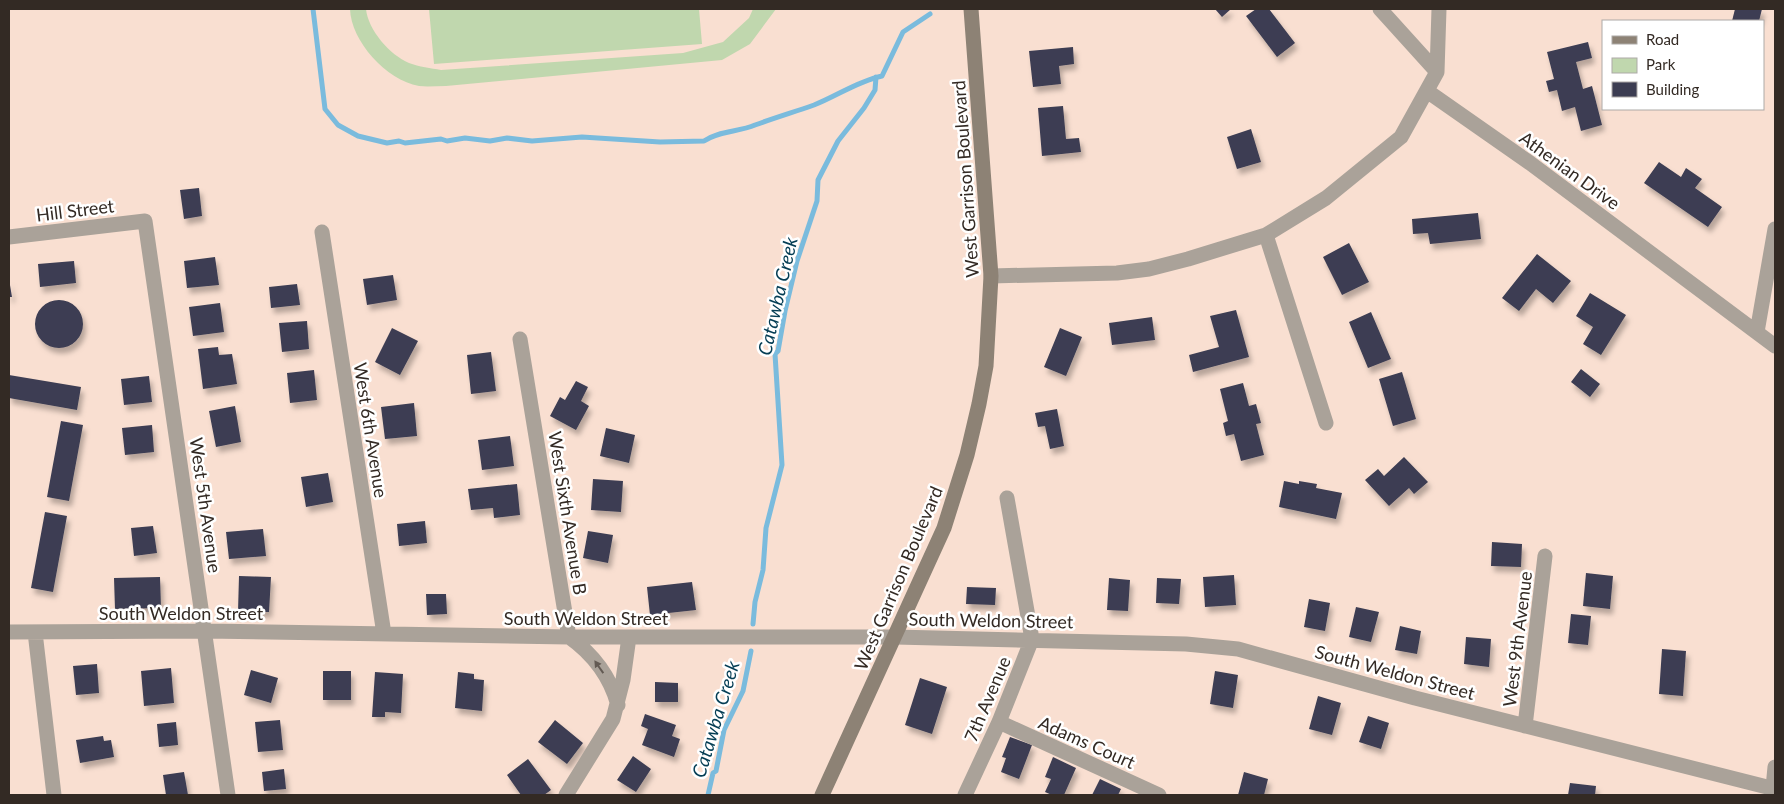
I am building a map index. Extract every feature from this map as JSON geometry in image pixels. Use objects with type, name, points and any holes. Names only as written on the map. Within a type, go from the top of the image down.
[{"type":"main road","name":"West Garrison Boulevard","points":[[822,795],[944,528],[967,455],[986,366],[991,276],[971,9]]},
{"type":"street","points":[[1380,9],[1438,72]]},
{"type":"street","points":[[991,276],[1118,272],[1148,269],[1266,235],[1326,198],[1401,137],[1438,72],[1439,9]]},
{"type":"street","name":"Athenian Drive","points":[[1427,91],[1530,163],[1775,346]]},
{"type":"street","name":"Hill Street","points":[[9,237],[145,221]]},
{"type":"street","name":"West 5th Avenue","points":[[145,221],[228,795]]},
{"type":"street","points":[[1757,332],[1775,230]]},
{"type":"street","name":"West 6th Avenue","points":[[322,232],[384,634]]},
{"type":"street","points":[[1266,235],[1326,423]]},
{"type":"street","name":"West Sixth Avenue B","points":[[520,339],[569,637]]},
{"type":"street","points":[[1007,498],[1032,640]]},
{"type":"street","name":"West 9th Avenue","points":[[1525,726],[1545,556]]},
{"type":"street","name":"South Weldon Street","points":[[9,632],[205,631],[569,637],[895,637],[1148,642],[1238,649],[1525,726],[1774,789]]},
{"type":"street","points":[[35,632],[54,795]]},
{"type":"street","points":[[569,637],[584,648],[602,669],[618,705]]},
{"type":"street","points":[[566,795],[604,737],[618,705],[629,637]]},
{"type":"street","name":"7th Avenue","points":[[965,795],[999,722],[1032,640]]},
{"type":"street","name":"Adams Court","points":[[999,722],[1159,795]]},
{"type":"street","points":[[1774,789],[1775,767]]},
{"type":"green space","points":[[350,9],[366,9],[375,33],[388,48],[402,59],[417,66],[441,70],[683,53],[723,42],[749,18],[753,9],[776,9],[750,44],[722,60],[446,86],[419,86],[394,76],[372,57],[357,34]]},
{"type":"green space","points":[[429,9],[699,9],[702,44],[434,64]]},
{"type":"building","points":[[1215,9],[1231,9],[1222,17]]},
{"type":"building","points":[[1256,9],[1269,9],[1295,43],[1277,57],[1246,16]]},
{"type":"building","points":[[1735,9],[1762,9],[1759,20],[1732,20]]},
{"type":"building","points":[[1588,42],[1592,58],[1576,62],[1583,89],[1592,86],[1602,125],[1581,131],[1575,107],[1562,111],[1557,90],[1549,92],[1546,81],[1554,79],[1547,52]]},
{"type":"building","points":[[1073,47],[1074,64],[1059,66],[1061,84],[1033,87],[1029,51]]},
{"type":"building","points":[[1063,106],[1066,139],[1079,138],[1081,152],[1042,156],[1038,108]]},
{"type":"building","points":[[1251,129],[1261,162],[1237,169],[1227,137]]},
{"type":"building","points":[[1659,162],[1681,177],[1686,168],[1702,179],[1695,188],[1722,207],[1708,227],[1644,183]]},
{"type":"building","points":[[199,188],[202,216],[184,219],[180,190]]},
{"type":"building","points":[[1478,213],[1481,239],[1430,244],[1428,233],[1413,234],[1412,219]]},
{"type":"building","points":[[1349,243],[1369,282],[1342,295],[1323,257]]},
{"type":"building","points":[[1537,254],[1571,281],[1553,303],[1536,289],[1519,311],[1502,298]]},
{"type":"building","points":[[215,257],[219,285],[187,288],[184,261]]},
{"type":"building","points":[[74,261],[76,283],[40,287],[38,264]]},
{"type":"building","points":[[393,275],[397,300],[367,305],[363,279]]},
{"type":"building","points":[[9,279],[12,297],[9,297]]},
{"type":"building","points":[[297,284],[300,305],[271,308],[269,287]]},
{"type":"building","points":[[1590,293],[1626,315],[1601,355],[1583,344],[1593,327],[1576,316]]},
{"type":"building","points":[[59,300],[68,302],[76,307],[81,315],[83,324],[81,333],[76,341],[68,346],[59,348],[50,346],[42,341],[37,333],[35,324],[37,315],[42,307],[50,302]]},
{"type":"building","points":[[220,303],[224,332],[193,336],[189,307]]},
{"type":"building","points":[[1236,310],[1249,357],[1193,372],[1189,355],[1219,347],[1210,316]]},
{"type":"building","points":[[1371,312],[1391,359],[1368,368],[1349,322]]},
{"type":"building","points":[[1152,317],[1155,340],[1112,345],[1109,323]]},
{"type":"building","points":[[307,321],[309,349],[282,352],[279,323]]},
{"type":"building","points":[[392,328],[418,341],[400,375],[375,362]]},
{"type":"building","points":[[1060,328],[1082,337],[1066,376],[1044,367]]},
{"type":"building","points":[[218,347],[219,355],[232,354],[237,384],[203,389],[198,349]]},
{"type":"building","points":[[491,352],[496,391],[471,394],[467,355]]},
{"type":"building","points":[[1581,369],[1600,384],[1590,397],[1571,382]]},
{"type":"building","points":[[314,370],[317,400],[290,403],[287,373]]},
{"type":"building","points":[[1402,372],[1416,419],[1393,426],[1379,379]]},
{"type":"building","points":[[9,375],[81,387],[77,410],[9,398]]},
{"type":"building","points":[[149,376],[152,402],[124,405],[121,379]]},
{"type":"building","points":[[576,381],[588,387],[581,401],[589,406],[576,430],[550,416],[560,397],[565,400]]},
{"type":"building","points":[[1243,383],[1249,406],[1256,404],[1261,423],[1256,424],[1264,455],[1241,461],[1234,434],[1226,436],[1223,423],[1228,421],[1220,389]]},
{"type":"building","points":[[414,403],[417,436],[385,439],[381,407]]},
{"type":"building","points":[[235,406],[241,442],[216,447],[209,411]]},
{"type":"building","points":[[1057,409],[1064,446],[1050,449],[1045,426],[1038,427],[1035,413]]},
{"type":"building","points":[[61,421],[83,425],[69,501],[47,497]]},
{"type":"building","points":[[152,425],[154,452],[125,455],[122,428]]},
{"type":"building","points":[[606,428],[635,435],[629,463],[600,456]]},
{"type":"building","points":[[510,436],[514,466],[482,470],[478,440]]},
{"type":"building","points":[[1404,457],[1428,482],[1414,494],[1409,488],[1389,506],[1365,480],[1378,469],[1384,476]]},
{"type":"building","points":[[328,473],[333,502],[306,507],[301,477]]},
{"type":"building","points":[[593,479],[623,481],[621,512],[591,510]]},
{"type":"building","points":[[1284,481],[1299,484],[1299,481],[1317,484],[1316,488],[1342,493],[1336,519],[1279,507]]},
{"type":"building","points":[[517,484],[520,515],[494,518],[493,508],[471,510],[468,489]]},
{"type":"building","points":[[45,512],[67,516],[53,592],[31,588]]},
{"type":"building","points":[[425,521],[427,543],[399,546],[397,524]]},
{"type":"building","points":[[153,526],[157,553],[134,556],[131,528]]},
{"type":"building","points":[[263,529],[266,556],[229,559],[226,532]]},
{"type":"building","points":[[588,531],[613,535],[608,563],[583,558]]},
{"type":"building","points":[[1492,542],[1522,544],[1521,567],[1491,566]]},
{"type":"building","points":[[1586,573],[1613,576],[1610,609],[1583,606]]},
{"type":"building","points":[[1234,575],[1236,605],[1205,607],[1203,577]]},
{"type":"building","points":[[239,576],[271,577],[269,612],[238,612]]},
{"type":"building","points":[[160,577],[161,608],[115,609],[114,578]]},
{"type":"building","points":[[1109,578],[1130,580],[1128,611],[1107,610]]},
{"type":"building","points":[[1157,578],[1181,579],[1179,604],[1156,603]]},
{"type":"building","points":[[692,582],[696,610],[650,615],[647,587]]},
{"type":"building","points":[[967,587],[996,588],[995,605],[966,604]]},
{"type":"building","points":[[426,594],[446,594],[447,614],[427,615]]},
{"type":"building","points":[[1309,599],[1330,603],[1325,631],[1304,627]]},
{"type":"building","points":[[1356,607],[1379,612],[1371,642],[1349,637]]},
{"type":"building","points":[[1571,614],[1591,616],[1588,645],[1568,643]]},
{"type":"building","points":[[1400,626],[1421,631],[1417,654],[1395,650]]},
{"type":"building","points":[[1466,637],[1491,639],[1489,667],[1464,664]]},
{"type":"building","points":[[1662,649],[1686,651],[1683,696],[1659,694]]},
{"type":"building","points":[[97,664],[99,693],[76,695],[73,666]]},
{"type":"building","points":[[171,668],[174,703],[144,706],[141,671]]},
{"type":"building","points":[[251,670],[278,678],[271,703],[244,695]]},
{"type":"building","points":[[323,671],[351,671],[351,700],[323,700]]},
{"type":"building","points":[[1215,671],[1238,675],[1233,708],[1210,704]]},
{"type":"building","points":[[375,672],[403,674],[401,713],[385,712],[385,717],[372,717]]},
{"type":"building","points":[[458,672],[474,674],[474,679],[484,680],[482,711],[455,708]]},
{"type":"building","points":[[920,678],[947,687],[932,734],[905,725]]},
{"type":"building","points":[[655,682],[678,683],[678,702],[655,702]]},
{"type":"building","points":[[1318,696],[1341,703],[1332,735],[1309,729]]},
{"type":"building","points":[[645,714],[676,725],[672,736],[680,739],[674,757],[642,745],[648,729],[641,726]]},
{"type":"building","points":[[1368,716],[1389,723],[1381,749],[1359,742]]},
{"type":"building","points":[[280,720],[283,750],[258,752],[255,722]]},
{"type":"building","points":[[555,720],[583,743],[567,764],[538,742]]},
{"type":"building","points":[[176,722],[178,745],[159,747],[157,724]]},
{"type":"building","points":[[103,736],[104,741],[111,740],[114,757],[80,763],[76,740]]},
{"type":"building","points":[[1010,737],[1032,745],[1019,779],[1001,772],[1006,758],[1002,757]]},
{"type":"building","points":[[633,756],[651,769],[636,792],[617,780]]},
{"type":"building","points":[[1053,757],[1076,768],[1064,795],[1052,795],[1045,792],[1051,779],[1045,777]]},
{"type":"building","points":[[528,759],[551,790],[544,795],[521,795],[507,775]]},
{"type":"building","points":[[284,769],[286,789],[264,791],[262,772]]},
{"type":"building","points":[[184,772],[188,795],[166,795],[163,775]]},
{"type":"building","points":[[1244,772],[1268,779],[1264,795],[1238,795]]},
{"type":"building","points":[[1100,779],[1121,789],[1118,795],[1092,795]]},
{"type":"building","points":[[1570,783],[1596,786],[1595,795],[1568,795]]},
{"type":"waterway","points":[[313,9],[325,109],[338,125],[358,136],[387,143],[441,139],[447,141],[465,138],[490,141],[507,138],[532,141],[582,137],[660,142],[704,141],[716,135],[749,127],[814,105],[864,81],[882,76],[903,32],[930,14]]},
{"type":"waterway","name":"Catawba Creek","points":[[753,624],[755,602],[763,570],[766,528],[782,465],[775,354],[778,351],[797,261],[817,201],[818,180],[838,141],[864,108],[875,90],[876,77]]},
{"type":"waterway","name":"Catawba Creek","points":[[708,795],[713,773],[716,771],[724,730],[743,691],[751,651]]}]
